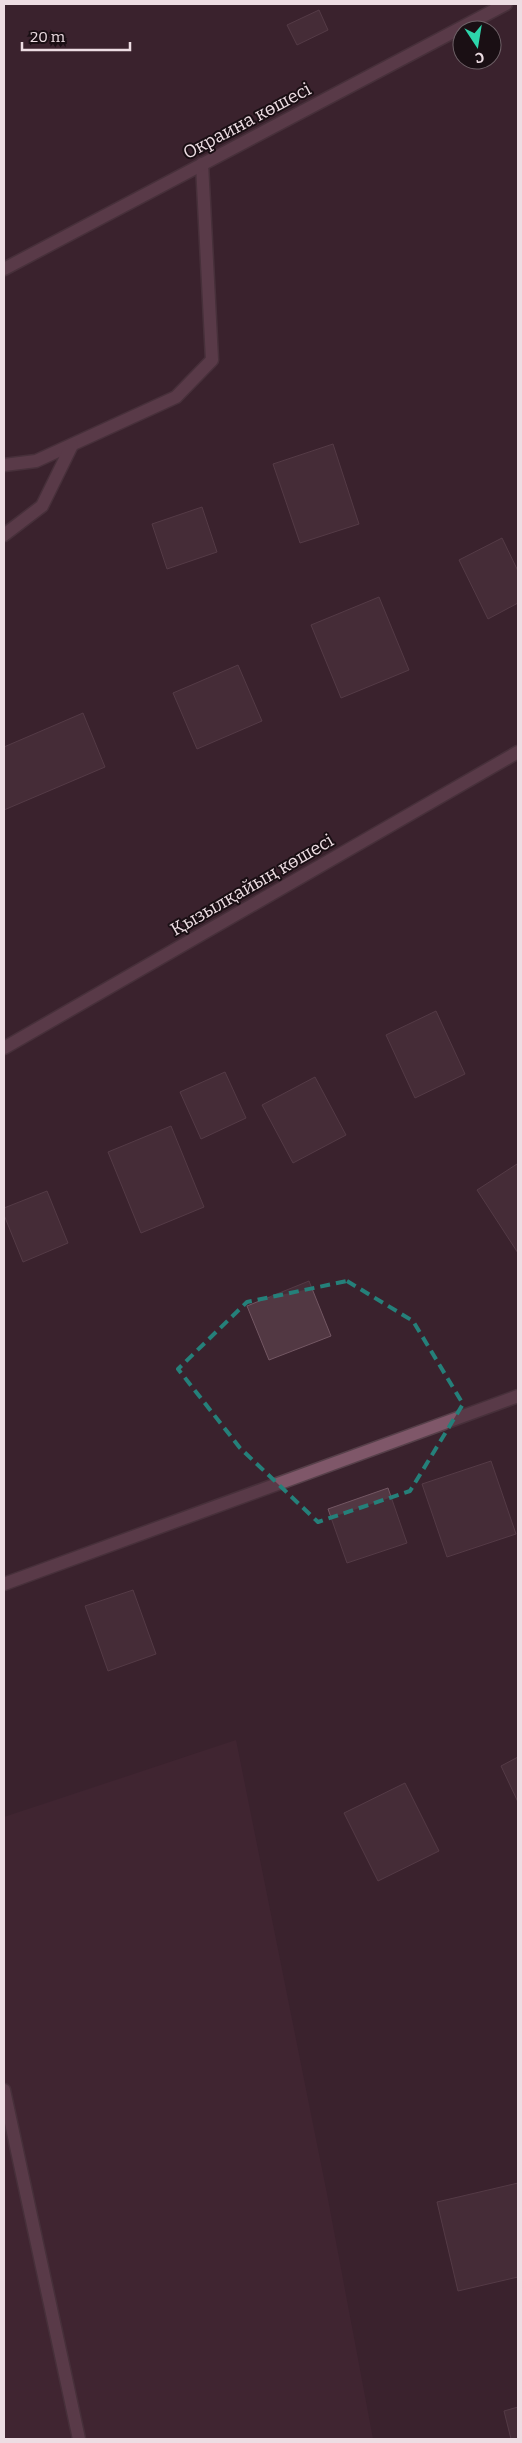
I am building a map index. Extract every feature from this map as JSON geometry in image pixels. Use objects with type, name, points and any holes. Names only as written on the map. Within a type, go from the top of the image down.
[{"type":"street","name":"Окраина көшесі","points":[[4,269],[506,4]]},
{"type":"street","points":[[4,465],[36,461],[176,397],[212,360],[202,164]]},
{"type":"street","points":[[4,535],[42,506],[72,445]]},
{"type":"street","name":"Қызылқайың көшесі","points":[[4,1048],[518,752]]},
{"type":"street","points":[[4,1584],[518,1396]]},
{"type":"street","points":[[4,2090],[79,2439]]},
{"type":"highlighted area","points":[[347,1281],[413,1321],[463,1404],[410,1491],[318,1522],[240,1448],[178,1369],[247,1302]]},
{"type":"shaded area","points":[[236,1740],[327,2194],[373,2439],[4,2439],[4,1817]]},
{"type":"building","points":[[319,10],[328,30],[297,45],[287,25]]},
{"type":"building","points":[[333,444],[359,524],[300,543],[273,464]]},
{"type":"building","points":[[202,507],[217,552],[167,569],[152,524]]},
{"type":"building","points":[[502,538],[518,571],[518,603],[488,619],[459,560]]},
{"type":"building","points":[[379,597],[409,670],[341,698],[311,625]]},
{"type":"building","points":[[238,665],[262,721],[197,749],[173,693]]},
{"type":"building","points":[[83,713],[105,767],[4,810],[4,747]]},
{"type":"building","points":[[436,1011],[465,1074],[415,1098],[386,1035]]},
{"type":"building","points":[[225,1072],[246,1118],[201,1139],[180,1092]]},
{"type":"building","points":[[315,1077],[346,1135],[293,1163],[262,1105]]},
{"type":"building","points":[[171,1126],[204,1207],[141,1233],[108,1152]]},
{"type":"building","points":[[517,1164],[518,1166],[518,1253],[477,1190]]},
{"type":"building","points":[[47,1191],[68,1243],[23,1262],[4,1215],[4,1208]]},
{"type":"building","points":[[309,1281],[331,1336],[269,1360],[247,1306]]},
{"type":"building","points":[[491,1461],[516,1534],[447,1557],[422,1484]]},
{"type":"building","points":[[388,1488],[407,1543],[347,1563],[328,1509]]},
{"type":"building","points":[[133,1590],[156,1654],[108,1671],[85,1606]]},
{"type":"building","points":[[518,1757],[518,1802],[501,1766]]},
{"type":"building","points":[[405,1783],[439,1851],[378,1881],[344,1813]]},
{"type":"building","points":[[518,2183],[518,2277],[458,2291],[437,2202]]},
{"type":"building","points":[[518,2407],[518,2439],[511,2439],[504,2411]]}]
